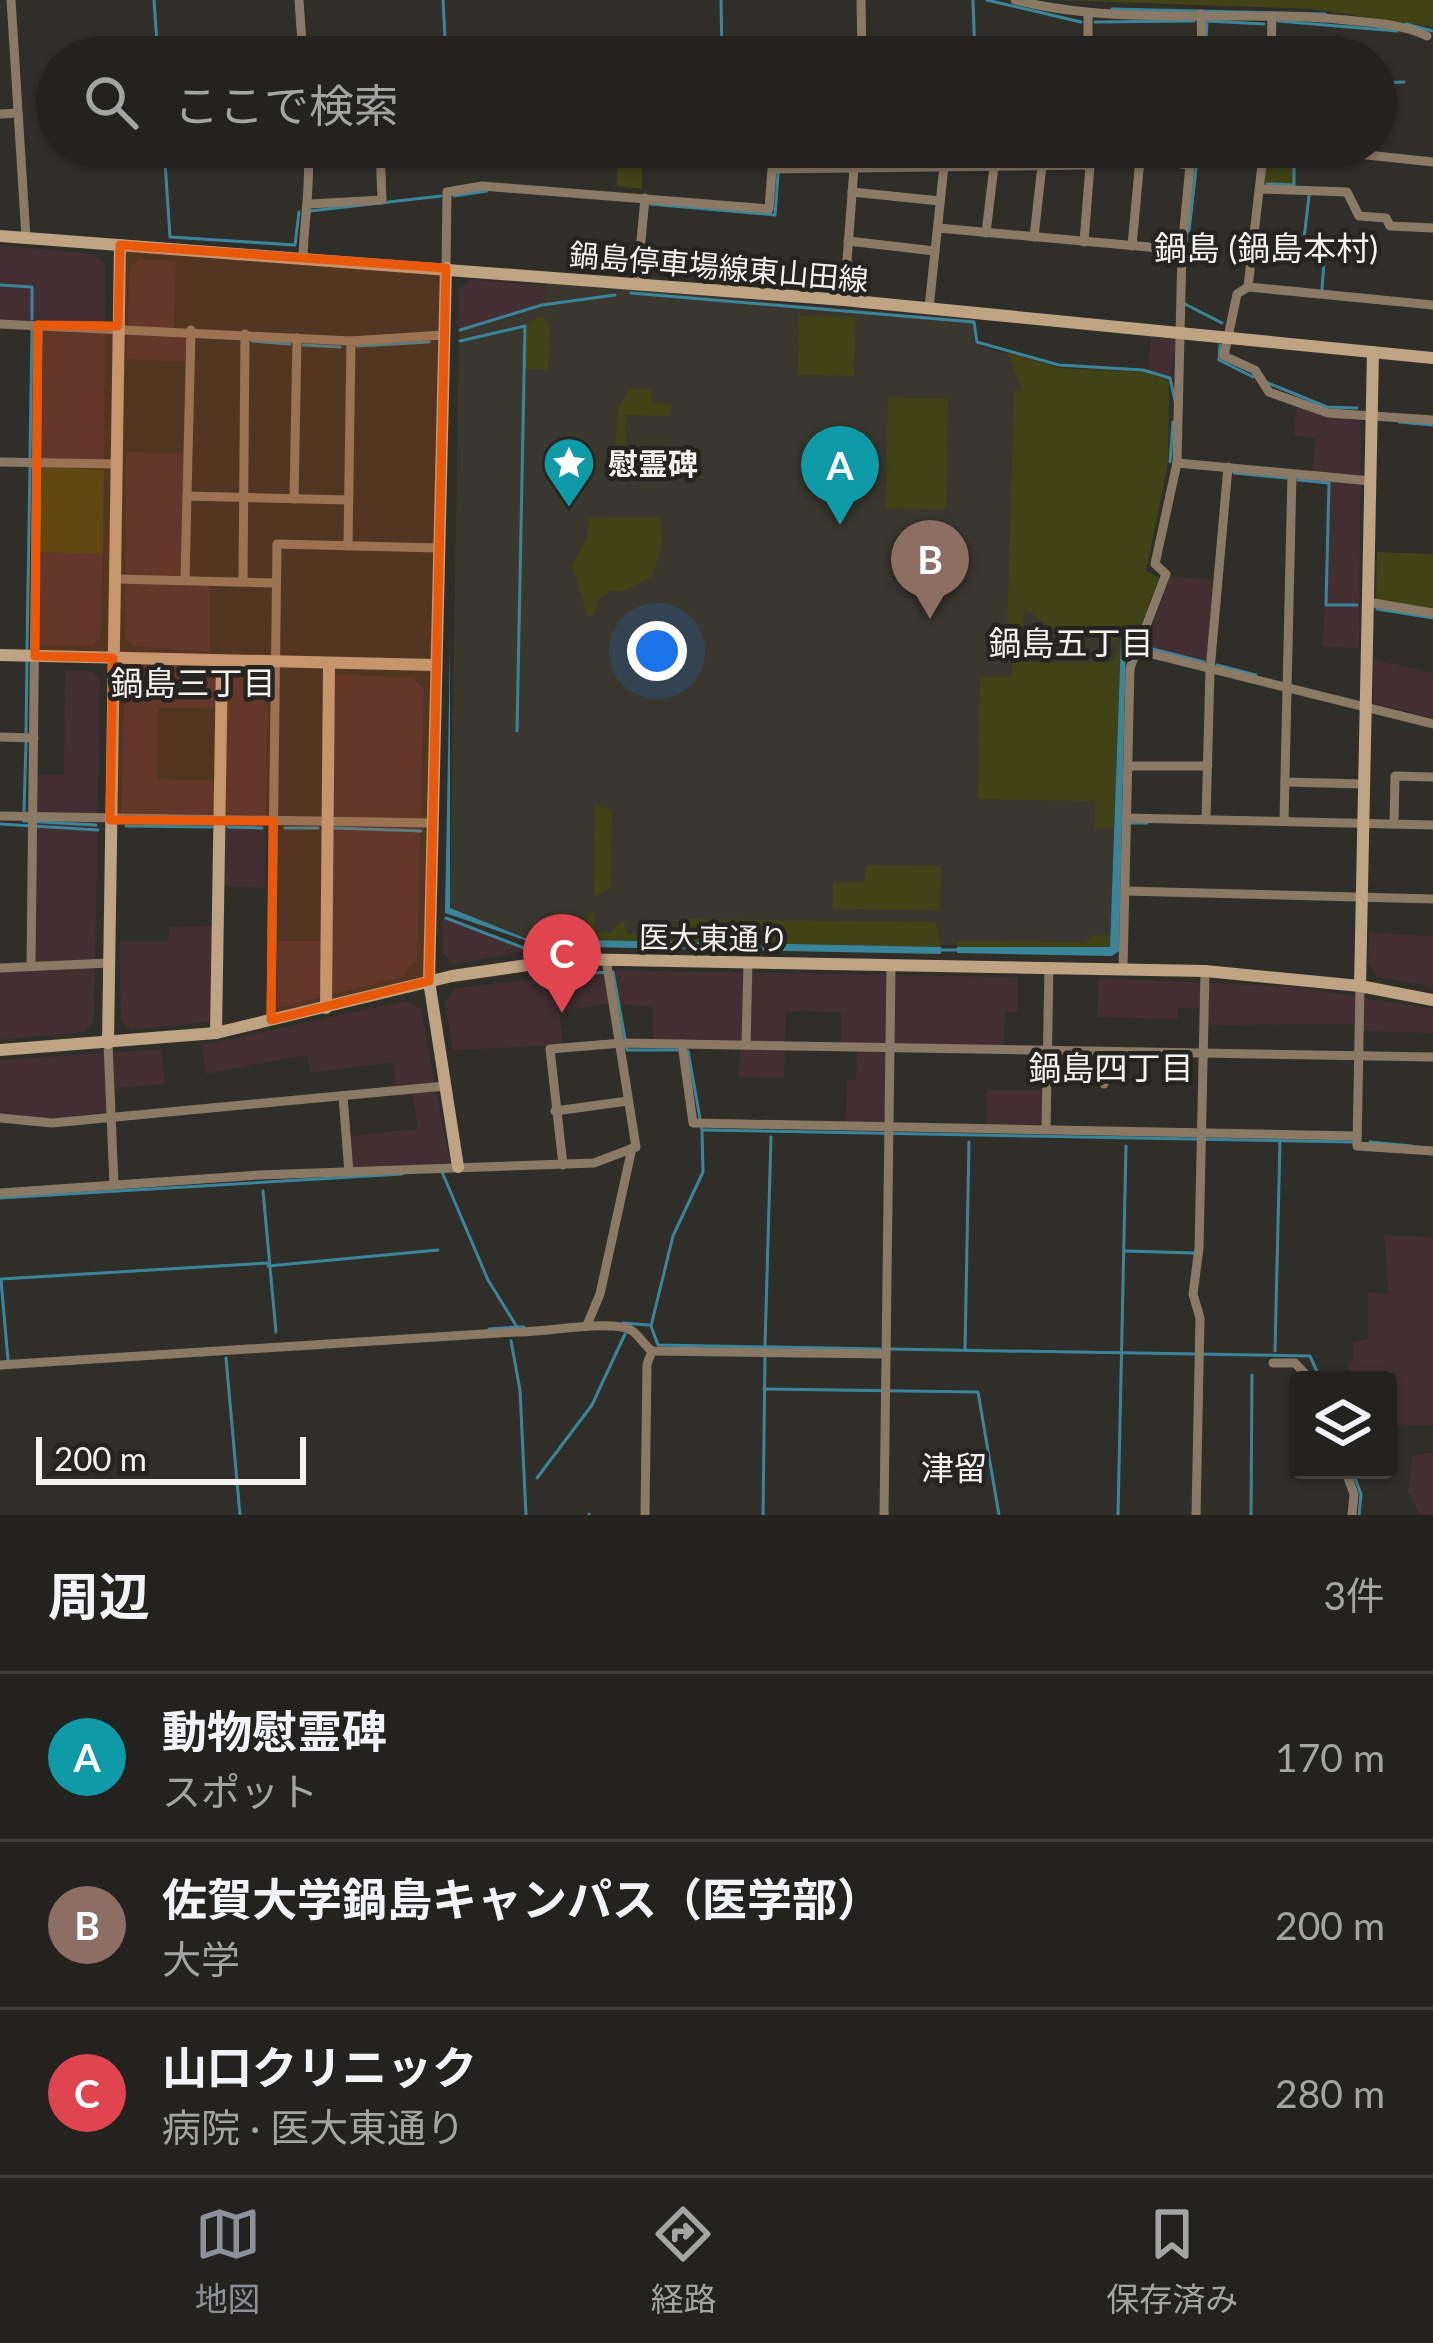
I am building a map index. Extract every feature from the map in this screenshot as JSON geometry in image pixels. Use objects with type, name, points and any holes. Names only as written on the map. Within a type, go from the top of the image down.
[{"type":"street","points":[[11,0],[26,238]]},
{"type":"street","points":[[299,0],[302,36]]},
{"type":"street","points":[[861,0],[862,36]]},
{"type":"street","points":[[1015,0],[1088,15],[1272,16],[1395,26],[1427,36]]},
{"type":"street","points":[[1201,14],[1202,36]]},
{"type":"street","points":[[1088,15],[1088,36]]},
{"type":"street","points":[[1272,16],[1272,36]]},
{"type":"street","points":[[0,114],[18,113]]},
{"type":"street","points":[[1397,158],[1433,162]]},
{"type":"street","points":[[303,258],[309,168]]},
{"type":"street","points":[[310,204],[382,200],[381,168]]},
{"type":"street","points":[[458,1167],[429,981],[447,192],[482,186],[769,209],[778,169],[854,168],[844,300]]},
{"type":"street","points":[[929,308],[944,168]]},
{"type":"street","points":[[986,233],[994,168]]},
{"type":"street","points":[[1034,237],[1042,168]]},
{"type":"street","points":[[1084,242],[1090,168]]},
{"type":"street","points":[[1132,246],[1140,168]]},
{"type":"street","points":[[1124,969],[1130,668],[1166,574],[1155,564],[1177,463],[1181,250],[1191,168]]},
{"type":"street","points":[[1248,287],[1262,168]]},
{"type":"street","points":[[1261,189],[1347,192],[1359,216],[1386,218],[1390,226],[1433,228]]},
{"type":"street","points":[[852,192],[940,201]]},
{"type":"street","points":[[637,283],[645,198]]},
{"type":"street","points":[[938,228],[1181,250]]},
{"type":"street","name":"鍋島停車場線東山田線","points":[[0,236],[844,300],[1433,358]]},
{"type":"street","points":[[848,241],[935,251]]},
{"type":"street","points":[[114,1185],[108,963],[120,245]]},
{"type":"street","points":[[1433,305],[1248,287],[1238,294],[1225,356],[1262,380],[1270,392],[1328,413],[1433,420]]},
{"type":"street","points":[[0,324],[118,326],[351,341],[443,335]]},
{"type":"street","points":[[31,966],[34,325]]},
{"type":"street","points":[[185,579],[191,330]]},
{"type":"street","points":[[243,581],[245,334]]},
{"type":"street","points":[[295,499],[297,338]]},
{"type":"street","points":[[348,546],[351,341]]},
{"type":"street","points":[[1358,1140],[1373,352]]},
{"type":"street","points":[[0,462],[116,464]]},
{"type":"street","points":[[1177,463],[1371,481]]},
{"type":"street","points":[[1206,819],[1210,670],[1228,467]]},
{"type":"street","points":[[1284,820],[1292,474]]},
{"type":"street","points":[[187,496],[348,500]]},
{"type":"street","points":[[271,1020],[277,544],[438,548]]},
{"type":"street","points":[[115,579],[275,583]]},
{"type":"street","points":[[1368,602],[1433,614]]},
{"type":"street","points":[[1140,651],[1433,724]]},
{"type":"street","points":[[0,655],[434,665]]},
{"type":"street","points":[[216,1033],[222,662]]},
{"type":"street","points":[[326,1008],[329,664]]},
{"type":"street","points":[[0,737],[29,738]]},
{"type":"street","points":[[1128,766],[1208,766]]},
{"type":"street","points":[[1394,824],[1395,776],[1433,777]]},
{"type":"street","points":[[1285,782],[1364,784]]},
{"type":"street","points":[[0,816],[29,821],[434,824]]},
{"type":"street","points":[[1127,818],[1433,825]]},
{"type":"street","points":[[1125,891],[1433,899]]},
{"type":"street","name":"医大東通り","points":[[0,1050],[216,1033],[429,981],[536,962],[607,968],[748,962],[1204,971],[1360,986],[1433,1000]]},
{"type":"street","points":[[746,1045],[748,962]]},
{"type":"street","points":[[0,968],[108,963]]},
{"type":"street","points":[[884,1515],[891,965]]},
{"type":"street","points":[[1046,1129],[1048,967]]},
{"type":"street","points":[[0,1193],[594,1163],[636,1147],[623,1043],[607,968]]},
{"type":"street","points":[[1196,1515],[1200,1318],[1192,1294],[1199,1248],[1204,971]]},
{"type":"street","points":[[563,1165],[550,1049],[623,1043],[682,1048],[746,1045],[1433,1057]]},
{"type":"street","points":[[682,1048],[701,1123],[1358,1140],[1433,1151]]},
{"type":"street","points":[[1104,1052],[1104,1084]]},
{"type":"street","points":[[0,1118],[52,1123],[445,1086]]},
{"type":"street","points":[[343,1096],[349,1173]]},
{"type":"street","points":[[555,1111],[628,1101]]},
{"type":"street","points":[[587,1322],[600,1294],[632,1148]]},
{"type":"street","points":[[0,1365],[514,1331],[559,1333],[587,1322],[628,1328],[652,1351],[886,1350]]},
{"type":"street","points":[[645,1515],[647,1364],[652,1351]]},
{"type":"street","points":[[1276,1363],[1295,1363],[1303,1371]]},
{"type":"street","points":[[1348,1479],[1354,1494],[1352,1515]]},
{"type":"highlighted area","points":[[120,245],[446,268],[429,981],[271,1020],[273,821],[110,820],[113,658],[35,656],[38,325],[118,326]]},
{"type":"shaded area","points":[[1055,0],[1433,0],[1433,27],[1313,9]]},
{"type":"shaded area","points":[[617,168],[642,168],[642,189],[617,186]]},
{"type":"shaded area","points":[[1265,168],[1294,168],[1293,187],[1264,186]]},
{"type":"shaded area","points":[[0,245],[93,254],[105,264],[104,460],[41,458],[43,321],[0,320]]},
{"type":"shaded area","points":[[140,259],[176,261],[174,331],[188,332],[188,362],[127,359],[129,269]]},
{"type":"shaded area","points":[[471,280],[547,285],[545,306],[459,332],[458,290]]},
{"type":"shaded area","points":[[547,282],[975,320],[973,340],[981,347],[1059,368],[1148,372],[1169,382],[1168,463],[1146,571],[1159,578],[1120,671],[1110,947],[588,940],[587,951],[551,949],[551,943],[530,940],[450,909],[459,332],[545,306]]},
{"type":"shaded area","points":[[543,316],[550,327],[548,370],[525,369],[527,323]]},
{"type":"shaded area","points":[[799,316],[855,317],[854,376],[798,375]]},
{"type":"shaded area","points":[[1151,338],[1172,339],[1176,345],[1169,382],[1148,372]]},
{"type":"shaded area","points":[[1007,352],[1059,368],[1148,372],[1169,382],[1168,463],[1146,571],[1159,578],[1137,636],[1129,632],[1112,642],[1102,635],[1082,637],[1082,630],[1051,628],[1024,608],[1022,633],[1007,633],[1014,391],[1023,391]]},
{"type":"shaded area","points":[[629,389],[652,390],[651,403],[672,405],[670,416],[626,415],[625,451],[615,450],[618,409]]},
{"type":"shaded area","points":[[888,398],[948,399],[946,509],[886,508]]},
{"type":"shaded area","points":[[1297,405],[1361,417],[1359,648],[1323,647],[1329,475],[1312,472],[1316,438],[1294,436]]},
{"type":"shaded area","points":[[126,452],[186,454],[183,583],[210,585],[210,652],[134,646],[125,639]]},
{"type":"shaded area","points":[[41,467],[104,470],[103,554],[40,552]]},
{"type":"shaded area","points":[[661,517],[662,546],[652,577],[624,591],[611,591],[599,599],[593,616],[587,613],[572,566],[587,537],[589,518]]},
{"type":"shaded area","points":[[40,552],[103,554],[100,637],[93,646],[39,645]]},
{"type":"shaded area","points":[[1377,552],[1433,554],[1433,610],[1376,600]]},
{"type":"shaded area","points":[[1170,576],[1214,580],[1206,665],[1145,648]]},
{"type":"shaded area","points":[[1121,639],[1114,828],[1095,828],[1095,801],[978,799],[980,677],[1012,677],[1012,662],[1112,663]]},
{"type":"shaded area","points":[[1374,660],[1433,673],[1433,718],[1373,703]]},
{"type":"shaded area","points":[[65,670],[91,671],[100,679],[94,1022],[85,1032],[0,1040],[0,972],[34,970],[36,775],[64,775]]},
{"type":"shaded area","points":[[134,672],[268,672],[265,888],[224,886],[225,709],[158,708],[157,779],[215,780],[214,817],[121,814],[125,680]]},
{"type":"shaded area","points":[[334,674],[413,678],[424,689],[417,959],[402,977],[277,1008],[278,941],[330,941]]},
{"type":"shaded area","points":[[595,805],[612,810],[611,887],[594,897]]},
{"type":"shaded area","points":[[867,865],[941,866],[940,910],[833,909],[833,882],[864,882]]},
{"type":"shaded area","points":[[588,911],[594,912],[595,933],[610,933],[623,920],[627,934],[683,935],[684,919],[935,922],[941,947],[587,940]]},
{"type":"shaded area","points":[[443,917],[529,950],[454,964],[442,952]]},
{"type":"shaded area","points":[[212,926],[210,1022],[131,1030],[121,1021],[119,942],[168,942],[169,927]]},
{"type":"shaded area","points":[[1369,933],[1433,936],[1433,987],[1378,977],[1368,963]]},
{"type":"shaded area","points":[[1092,935],[1111,936],[1110,947],[957,947],[958,941],[1085,943]]},
{"type":"shaded area","points":[[603,970],[1018,977],[1018,1012],[1005,1012],[1004,1047],[895,1045],[894,1123],[846,1122],[847,1080],[856,1080],[857,1045],[841,1044],[841,1012],[786,1011],[784,1078],[739,1077],[740,1043],[654,1041],[653,1007],[608,1003],[559,1012],[563,1045],[453,1050],[445,1003],[454,989]]},
{"type":"shaded area","points":[[1098,978],[1298,987],[1433,1009],[1433,1033],[1361,1031],[1360,1024],[1204,1025],[1204,1008],[1178,1008],[1178,1019],[1097,1017]]},
{"type":"shaded area","points":[[406,1001],[421,1009],[450,1163],[353,1169],[350,1136],[418,1129],[413,1095],[398,1096],[392,1062],[311,1073],[307,1055],[205,1074],[202,1045]]},
{"type":"shaded area","points":[[161,1049],[165,1084],[106,1089],[107,1112],[45,1119],[0,1114],[0,1060]]},
{"type":"shaded area","points":[[987,1090],[1044,1090],[1043,1124],[987,1124]]},
{"type":"shaded area","points":[[1384,1235],[1433,1237],[1433,1425],[1397,1425],[1397,1371],[1350,1371],[1347,1364],[1353,1360],[1353,1343],[1368,1339],[1368,1292],[1389,1295]]},
{"type":"shaded area","points":[[1433,1452],[1433,1515],[1420,1515],[1408,1492],[1412,1456]]},
{"type":"water","points":[[1121,639],[1126,640],[1119,951],[1112,956],[957,953],[957,947],[1110,947]]},
{"type":"water","points":[[450,648],[450,908],[530,940],[552,943],[551,949],[445,913]]},
{"type":"water","points":[[587,940],[941,947],[941,954],[587,947]]},
{"type":"waterway","points":[[154,0],[157,36]]},
{"type":"waterway","points":[[443,0],[445,36]]},
{"type":"waterway","points":[[721,0],[722,36]]},
{"type":"waterway","points":[[973,0],[974,36]]},
{"type":"waterway","points":[[987,0],[1081,22]]},
{"type":"waterway","points":[[1112,9],[1325,14]]},
{"type":"waterway","points":[[1095,22],[1194,21]]},
{"type":"waterway","points":[[1206,36],[1207,21],[1264,24]]},
{"type":"waterway","points":[[1278,21],[1397,31]]},
{"type":"waterway","points":[[1406,24],[1433,31]]},
{"type":"waterway","points":[[1397,82],[1404,82]]},
{"type":"waterway","points":[[165,168],[170,237],[295,245],[299,212]]},
{"type":"waterway","points":[[1186,259],[1196,168]]},
{"type":"waterway","points":[[1294,168],[1294,186]]},
{"type":"waterway","points":[[650,204],[775,215],[778,174]]},
{"type":"waterway","points":[[1267,184],[1292,185]]},
{"type":"waterway","points":[[454,196],[487,191]]},
{"type":"waterway","points":[[310,211],[441,196]]},
{"type":"waterway","points":[[1309,196],[1302,256],[1324,262],[1322,289]]},
{"type":"waterway","points":[[0,285],[32,287],[32,319]]},
{"type":"waterway","points":[[631,293],[974,322],[977,342],[1059,365],[1143,370],[1170,378],[1175,401]]},
{"type":"waterway","points":[[460,330],[542,305],[615,295]]},
{"type":"waterway","points":[[1185,304],[1222,323]]},
{"type":"waterway","points":[[460,341],[525,326],[517,731]]},
{"type":"waterway","points":[[30,457],[32,329]]},
{"type":"waterway","points":[[252,341],[290,344]]},
{"type":"waterway","points":[[357,346],[429,342]]},
{"type":"waterway","points":[[303,345],[340,347]]},
{"type":"waterway","points":[[1220,345],[1219,360],[1253,377]]},
{"type":"waterway","points":[[1268,383],[1327,407],[1357,408]]},
{"type":"waterway","points":[[1170,462],[1173,422]]},
{"type":"waterway","points":[[1399,422],[1433,425]]},
{"type":"waterway","points":[[27,649],[30,467]]},
{"type":"waterway","points":[[1234,473],[1286,478]]},
{"type":"waterway","points":[[1298,480],[1329,483],[1326,605],[1357,605]]},
{"type":"waterway","points":[[1377,609],[1433,618]]},
{"type":"waterway","points":[[1149,648],[1204,662]]},
{"type":"waterway","points":[[26,733],[27,659]]},
{"type":"waterway","points":[[1217,665],[1256,675]]},
{"type":"waterway","points":[[24,811],[26,743]]},
{"type":"waterway","points":[[24,821],[96,825]]},
{"type":"waterway","points":[[1132,823],[1147,823]]},
{"type":"waterway","points":[[0,824],[98,830]]},
{"type":"waterway","points":[[126,826],[212,827]]},
{"type":"waterway","points":[[228,827],[262,828]]},
{"type":"waterway","points":[[285,828],[318,828]]},
{"type":"waterway","points":[[335,828],[421,831]]},
{"type":"waterway","points":[[446,918],[524,948]]},
{"type":"waterway","points":[[550,946],[589,945]]},
{"type":"waterway","points":[[940,950],[961,950]]},
{"type":"waterway","points":[[569,974],[613,972],[627,1050],[678,1050]]},
{"type":"waterway","points":[[688,1051],[702,1130],[703,1172],[673,1236],[651,1326],[658,1345],[880,1349]]},
{"type":"waterway","points":[[704,1130],[1354,1142]]},
{"type":"waterway","points":[[765,1345],[771,1137]]},
{"type":"waterway","points":[[1275,1351],[1280,1140]]},
{"type":"waterway","points":[[965,1349],[969,1142]]},
{"type":"waterway","points":[[1370,1142],[1412,1146]]},
{"type":"waterway","points":[[1118,1515],[1126,1146]]},
{"type":"waterway","points":[[442,1172],[488,1280],[517,1327],[524,1327]]},
{"type":"waterway","points":[[0,1198],[402,1174]]},
{"type":"waterway","points":[[263,1191],[276,1332]]},
{"type":"waterway","points":[[268,1266],[438,1250]]},
{"type":"waterway","points":[[1126,1251],[1194,1253]]},
{"type":"waterway","points":[[1,1279],[268,1263]]},
{"type":"waterway","points":[[1,1280],[8,1360]]},
{"type":"waterway","points":[[623,1323],[649,1325]]},
{"type":"waterway","points":[[489,1329],[515,1327]]},
{"type":"waterway","points":[[537,1478],[592,1405],[625,1334]]},
{"type":"waterway","points":[[511,1341],[520,1390],[526,1515]]},
{"type":"waterway","points":[[890,1349],[1310,1356],[1317,1371]]},
{"type":"waterway","points":[[226,1358],[240,1515]]},
{"type":"waterway","points":[[763,1515],[765,1358]]},
{"type":"waterway","points":[[1251,1515],[1252,1375]]},
{"type":"waterway","points":[[764,1389],[978,1392],[999,1515]]},
{"type":"waterway","points":[[1355,1479],[1361,1494],[1359,1515]]},
{"type":"place","name":"慰霊碑","points":[[569,509]]},
{"type":"place","name":"動物慰霊碑","points":[[840,525]]},
{"type":"place","name":"佐賀大学鍋島キャンパス（医学部）","points":[[930,619]]},
{"type":"place","name":"山口クリニック","points":[[562,1013]]},
{"type":"district","name":"鍋島 (鍋島本村)","points":[[1266,247]]},
{"type":"district","name":"鍋島五丁目","points":[[1071,642]]},
{"type":"district","name":"鍋島三丁目","points":[[193,682]]},
{"type":"district","name":"鍋島四丁目","points":[[1111,1067]]},
{"type":"district","name":"津留","points":[[954,1467]]}]
